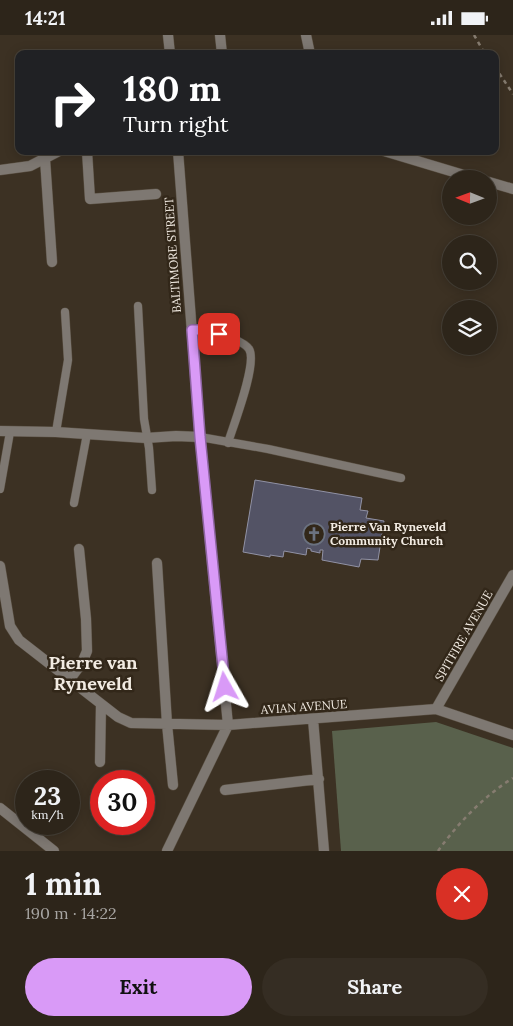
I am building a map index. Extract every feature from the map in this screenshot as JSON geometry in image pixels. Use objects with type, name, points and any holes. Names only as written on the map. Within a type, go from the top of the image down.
[{"type":"street","points":[[168,35],[170,50]]},
{"type":"street","points":[[220,35],[222,50]]},
{"type":"street","points":[[306,35],[309,50]]},
{"type":"street","points":[[0,170],[30,166],[52,155]]},
{"type":"street","points":[[87,155],[90,199],[156,194]]},
{"type":"street","name":"BALTIMORE STREET","points":[[178,155],[200,437],[228,725]]},
{"type":"street","points":[[397,155],[447,170]]},
{"type":"street","points":[[45,159],[52,262]]},
{"type":"street","points":[[498,185],[513,189]]},
{"type":"street","points":[[5,431],[56,432],[146,438],[200,437]]},
{"type":"street","points":[[70,679],[82,663],[87,651],[86,619],[79,549]]},
{"type":"street","points":[[157,563],[166,725],[173,785]]},
{"type":"street","name":"AVIAN AVENUE","points":[[0,566],[8,619],[12,631],[25,646],[118,717],[131,723],[228,725],[436,709],[513,735]]},
{"type":"street","name":"SPITFIRE AVENUE","points":[[436,709],[513,575]]},
{"type":"street","points":[[100,762],[101,704]]},
{"type":"street","points":[[313,719],[324,851]]},
{"type":"street","points":[[168,851],[228,725]]},
{"type":"street","points":[[225,790],[319,779]]},
{"type":"street","points":[[0,808],[54,851]]},
{"type":"lane","points":[[138,306],[144,419],[149,448],[152,489]]},
{"type":"lane","points":[[56,432],[68,361],[64,312]]},
{"type":"lane","points":[[192,330],[210,330],[235,340],[249,349],[251,354],[251,366],[243,401],[228,443]]},
{"type":"lane","points":[[0,489],[5,431]]},
{"type":"lane","points":[[74,503],[87,434]]},
{"type":"lane","points":[[200,437],[268,449],[401,478]]},
{"type":"path","points":[[474,35],[483,50]]},
{"type":"path","points":[[499,73],[513,94]]},
{"type":"path","points":[[438,851],[448,837],[494,790],[513,778]]},
{"type":"green space","points":[[436,722],[513,748],[513,851],[341,851],[332,731]]},
{"type":"building","name":"Pierre Van Ryneveld Community Church","points":[[255,480],[362,498],[360,510],[368,511],[366,518],[384,521],[378,560],[361,559],[359,567],[322,560],[323,550],[320,550],[320,553],[307,548],[306,555],[284,551],[283,557],[270,555],[270,557],[243,552]]},
{"type":"place","name":"Pierre Van Ryneveld Community Church","points":[[314,534]]},
{"type":"district","name":"Pierre van Ryneveld","points":[[93,674]]},
{"type":"route","points":[[219,334],[210,330],[192,330],[200,437],[225,687]]}]
